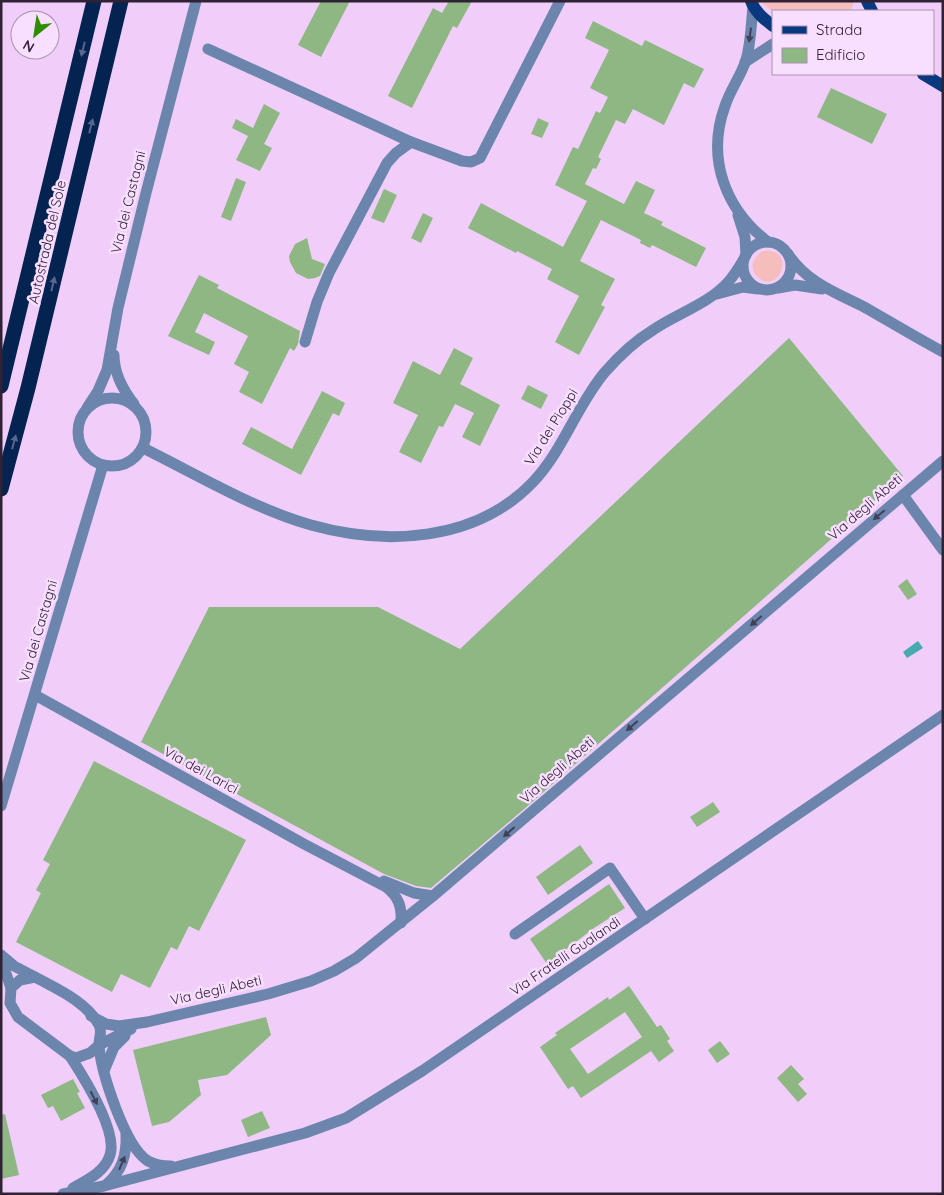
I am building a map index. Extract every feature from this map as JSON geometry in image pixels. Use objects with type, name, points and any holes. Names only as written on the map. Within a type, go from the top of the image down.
[{"type":"highway","name":"Autostrada del Sole","points":[[1,386],[94,1]]},
{"type":"highway","name":"Autostrada del Sole","points":[[1,489],[28,388],[121,1]]},
{"type":"main road","points":[[752,4],[761,17],[772,25]]},
{"type":"main road","points":[[925,75],[943,86]]},
{"type":"street","name":"Via dei Castagni","points":[[1,806],[103,465],[86,455],[78,439],[79,422],[98,391],[107,370],[118,308],[143,202],[196,1]]},
{"type":"street","points":[[208,49],[412,142],[462,161],[471,162],[480,158],[486,150],[560,1]]},
{"type":"street","points":[[752,4],[751,35],[745,62],[720,119],[716,147],[718,162],[722,178],[736,208],[745,237],[744,273],[748,280],[752,285],[771,289],[783,284],[791,270],[788,254]]},
{"type":"street","points":[[745,62],[772,45]]},
{"type":"street","points":[[305,342],[325,282],[383,169],[396,153],[412,142]]},
{"type":"street","points":[[736,208],[768,242]]},
{"type":"street","points":[[713,295],[729,281],[755,245],[768,242],[783,248],[800,270],[828,290],[943,352]]},
{"type":"street","points":[[713,295],[743,287],[771,289],[795,285],[828,290]]},
{"type":"street","name":"Via dei Pioppi","points":[[143,448],[253,503],[311,525],[342,532],[400,537],[428,535],[451,530],[474,523],[495,513],[514,500],[533,483],[549,463],[595,386],[616,361],[653,329],[713,295]]},
{"type":"street","points":[[103,465],[126,464],[143,448],[146,439],[144,418],[125,391],[118,377],[114,360],[114,337]]},
{"type":"street","points":[[87,408],[96,401],[107,398],[119,398],[129,402],[138,409]]},
{"type":"street","name":"Via degli Abeti","points":[[91,1016],[106,1024],[119,1026],[147,1022],[268,994],[311,981],[356,958],[433,896],[943,461]]},
{"type":"street","points":[[903,495],[943,550]]},
{"type":"street","name":"Via dei Larici","points":[[35,695],[386,887],[397,897],[402,911],[410,915]]},
{"type":"street","name":"Via Fratelli Gualandi","points":[[64,1193],[104,1186],[177,1167],[304,1132],[346,1118],[422,1072],[943,715]]},
{"type":"street","points":[[515,934],[610,868],[645,919]]},
{"type":"street","name":"Via dei Larici","points":[[354,870],[414,894],[433,896]]},
{"type":"street","points":[[400,888],[409,896],[412,903],[410,915]]},
{"type":"street","points":[[1,955],[14,966],[61,991],[84,1008],[91,1016],[98,1025],[101,1035],[99,1045],[104,1071],[126,1134],[147,1161],[157,1165],[177,1167]]},
{"type":"street","points":[[1,959],[11,988],[10,1002],[18,1016],[70,1056],[76,1058],[90,1053],[99,1045]]},
{"type":"street","points":[[11,988],[20,980],[35,977]]},
{"type":"street","name":"Via degli Abeti","points":[[99,1045],[147,1022]]},
{"type":"street","name":"Via degli Abeti","points":[[104,1071],[114,1047],[132,1029]]},
{"type":"street","points":[[64,1193],[98,1173],[108,1160],[111,1150],[107,1128],[96,1101],[70,1056]]},
{"type":"street","points":[[104,1186],[115,1176],[124,1160],[126,1134]]},
{"type":"shaded area","points":[[760,1],[854,1],[851,10],[772,11]]},
{"type":"shaded area","points":[[763,251],[774,252],[780,256],[781,270],[778,277],[773,281],[766,281],[758,277],[753,270],[754,260]]},
{"type":"shaded area","points":[[918,641],[923,648],[907,658],[903,652]]},
{"type":"building","points":[[321,1],[350,1],[321,57],[298,45]]},
{"type":"building","points":[[449,1],[472,1],[457,28],[453,26],[412,108],[388,96],[433,8],[442,13]]},
{"type":"building","points":[[593,21],[642,46],[645,40],[704,69],[694,88],[684,83],[664,125],[633,109],[625,124],[616,120],[598,157],[601,159],[596,169],[593,168],[585,184],[624,204],[636,181],[655,190],[644,213],[663,222],[661,225],[706,248],[696,267],[652,245],[650,248],[640,243],[641,240],[601,220],[580,261],[615,279],[601,305],[605,307],[579,355],[555,342],[579,296],[547,279],[552,269],[468,228],[481,203],[563,247],[587,201],[555,185],[573,147],[578,149],[596,111],[600,113],[608,97],[590,88],[609,50],[585,38]]},
{"type":"building","points":[[831,88],[887,114],[872,144],[817,117]]},
{"type":"building","points":[[264,104],[280,113],[264,144],[272,148],[260,171],[236,160],[248,136],[232,128],[236,119],[253,128]]},
{"type":"building","points":[[538,118],[549,123],[542,138],[531,134]]},
{"type":"building","points":[[236,178],[246,182],[231,221],[221,217]]},
{"type":"building","points":[[384,189],[397,195],[384,223],[371,218]]},
{"type":"building","points":[[423,213],[433,218],[421,243],[411,238]]},
{"type":"building","points":[[307,238],[312,259],[325,264],[320,276],[308,279],[296,273],[289,256],[295,244]]},
{"type":"building","points":[[199,275],[219,285],[217,288],[300,331],[298,344],[294,351],[290,348],[262,404],[239,392],[249,372],[234,364],[248,336],[204,313],[195,332],[215,342],[209,355],[168,336]]},
{"type":"building","points":[[789,338],[903,476],[530,804],[431,888],[416,886],[384,874],[141,742],[209,607],[378,607],[460,649]]},
{"type":"building","points":[[454,348],[473,358],[460,384],[500,405],[480,446],[462,437],[474,413],[455,404],[443,427],[439,426],[421,463],[399,452],[418,415],[393,403],[413,361],[440,375]]},
{"type":"building","points":[[528,385],[548,395],[541,409],[521,399]]},
{"type":"building","points":[[322,391],[345,403],[339,416],[333,413],[301,475],[242,444],[251,427],[292,449]]},
{"type":"building","points":[[907,579],[917,594],[908,600],[898,586]]},
{"type":"building","points":[[94,761],[246,840],[199,931],[189,926],[177,950],[171,947],[150,988],[121,974],[112,992],[16,942],[41,893],[36,890],[50,864],[43,860]]},
{"type":"building","points":[[713,802],[720,812],[697,827],[690,817]]},
{"type":"building","points":[[580,845],[593,863],[548,895],[536,877]]},
{"type":"building","points":[[609,884],[625,908],[594,928],[547,964],[530,939]]},
{"type":"building","points":[[629,986],[657,1027],[661,1025],[670,1039],[667,1041],[674,1051],[659,1062],[651,1051],[581,1098],[573,1086],[568,1089],[540,1047],[557,1035],[555,1033],[608,997],[609,1000]],"holes":[[[625,1012],[642,1037],[588,1074],[570,1049]]]},
{"type":"building","points":[[266,1017],[271,1035],[227,1075],[198,1080],[201,1095],[169,1122],[152,1126],[133,1050]]},
{"type":"building","points":[[720,1041],[730,1054],[717,1063],[708,1050]]},
{"type":"building","points":[[791,1065],[804,1079],[798,1084],[807,1094],[798,1102],[777,1078]]},
{"type":"building","points":[[73,1079],[80,1092],[77,1093],[85,1108],[61,1121],[53,1106],[48,1108],[41,1095]]},
{"type":"building","points":[[262,1111],[270,1128],[248,1137],[241,1120]]},
{"type":"building","points":[[5,1114],[19,1175],[1,1179],[1,1115]]}]
